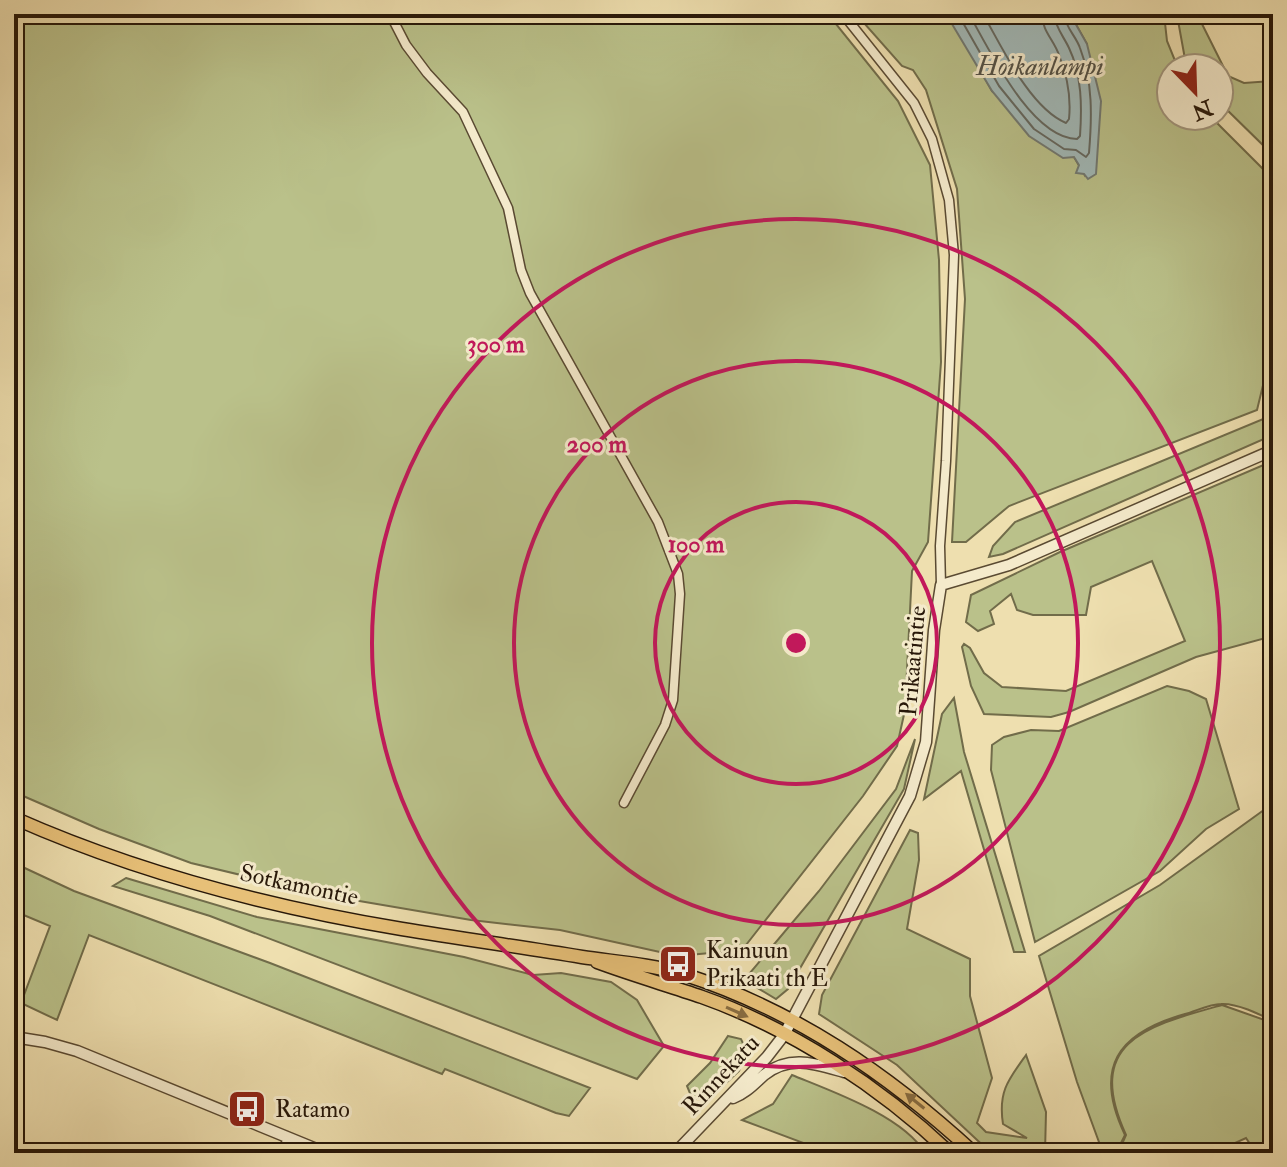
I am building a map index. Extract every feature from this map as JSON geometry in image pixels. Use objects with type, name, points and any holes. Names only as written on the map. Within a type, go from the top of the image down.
[{"type":"highway","name":"Sotkamontie","points":[[14,818],[67,842],[150,871],[236,895],[404,929],[622,960],[682,974],[756,1003],[864,1063],[896,1085],[974,1153]]},
{"type":"highway","name":"Sotkamontie","points":[[584,957],[702,997],[784,1035],[847,1073],[950,1153]]},
{"type":"street","points":[[390,14],[420,64],[463,112],[508,208],[521,270],[530,293],[658,522],[678,574],[680,594],[673,700],[665,725],[624,803]]},
{"type":"street","points":[[843,14],[914,103],[932,139],[949,200],[954,255],[940,546],[941,585]]},
{"type":"street","name":"Prikaatintie","points":[[792,1021],[910,796],[926,742],[934,630],[941,585],[1011,564],[1273,450]]},
{"type":"street","name":"Rinnekatu","points":[[675,1153],[727,1100],[784,1035],[792,1021]]},
{"type":"street","points":[[14,1037],[77,1051],[326,1153]]},
{"type":"street","points":[[727,1100],[751,1088],[778,1066],[790,1062],[847,1073]]},
{"type":"street","points":[[282,1153],[288,1138]]},
{"type":"green space","points":[[14,14],[828,14],[898,101],[930,165],[939,260],[941,362],[928,542],[912,571],[905,710],[897,746],[863,796],[742,950],[678,956],[560,930],[471,920],[324,895],[191,863],[99,829],[14,792]]},
{"type":"green space","points":[[856,14],[950,16],[992,91],[1074,157],[1084,174],[1087,44],[1070,14],[1164,14],[1171,52],[1155,52],[1155,132],[1226,132],[1273,179],[1273,344],[1257,410],[1009,506],[966,542],[952,542],[965,299],[957,189],[926,90],[913,70],[902,66]]},
{"type":"green space","points":[[1197,14],[1216,52],[1184,52],[1177,15]]},
{"type":"green space","points":[[1235,79],[1244,83],[1273,81],[1273,155],[1235,118]]},
{"type":"green space","points":[[1273,415],[1273,435],[1003,554],[989,557],[993,546],[1015,522]]},
{"type":"green space","points":[[1273,461],[1273,636],[1196,657],[1051,717],[984,714],[971,686],[962,647],[964,644],[970,648],[984,673],[1002,687],[1066,691],[1185,641],[1152,561],[1091,587],[1086,615],[1033,615],[1017,610],[1011,594],[990,611],[994,624],[978,631],[966,622],[971,595],[1060,552]]},
{"type":"green space","points":[[1167,686],[1206,699],[1239,809],[1206,829],[1160,871],[1035,942],[991,770],[992,745],[1004,737],[1031,730],[1059,731]]},
{"type":"green space","points":[[954,698],[964,752],[1025,952],[1014,952],[961,771],[924,799],[942,714]]},
{"type":"green space","points":[[915,739],[904,789],[788,989],[776,999],[744,980],[819,891],[896,789]]},
{"type":"green space","points":[[1268,807],[1273,818],[1273,1021],[1241,1007],[1217,1004],[1142,1032],[1118,1056],[1112,1072],[1111,1090],[1125,1135],[1116,1153],[1103,1153],[1077,1082],[1039,956],[1160,885]]},
{"type":"green space","points":[[910,830],[918,833],[919,860],[907,929],[970,959],[970,996],[992,1078],[977,1123],[986,1132],[1027,1138],[1003,1124],[1002,1113],[1006,1087],[1026,1055],[1046,1112],[1045,1153],[991,1153],[897,1065],[819,1014],[822,995]]},
{"type":"green space","points":[[14,863],[74,891],[270,963],[590,1088],[569,1116],[556,1113],[445,1069],[442,1074],[89,935],[57,1020],[21,1003],[50,926],[14,911]]},
{"type":"green space","points":[[126,878],[257,917],[464,957],[533,975],[561,973],[611,982],[637,1000],[664,1046],[637,1079],[210,916],[113,886]]},
{"type":"green space","points":[[1222,1005],[1273,1023],[1273,1153],[1256,1153],[1246,1138],[1213,1153],[1118,1153],[1126,1135],[1115,1103],[1112,1078],[1118,1058],[1130,1043],[1147,1031]]},
{"type":"green space","points":[[728,1036],[741,1039],[747,1052],[739,1071],[708,1100],[692,1098],[687,1086],[710,1063]]},
{"type":"green space","points":[[792,1075],[884,1116],[915,1140],[925,1153],[830,1153],[742,1120],[773,1104]]},
{"type":"water","name":"Hoikanlampi","points":[[946,14],[1070,14],[1087,44],[1101,101],[1096,174],[1088,179],[1084,174],[1076,173],[1079,165],[1074,157],[1063,158],[1029,136],[992,91]]},
{"type":"place","name":"Kainuun Prikaati th E","points":[[678,964]]},
{"type":"place","name":"Ratamo","points":[[247,1109]]}]
